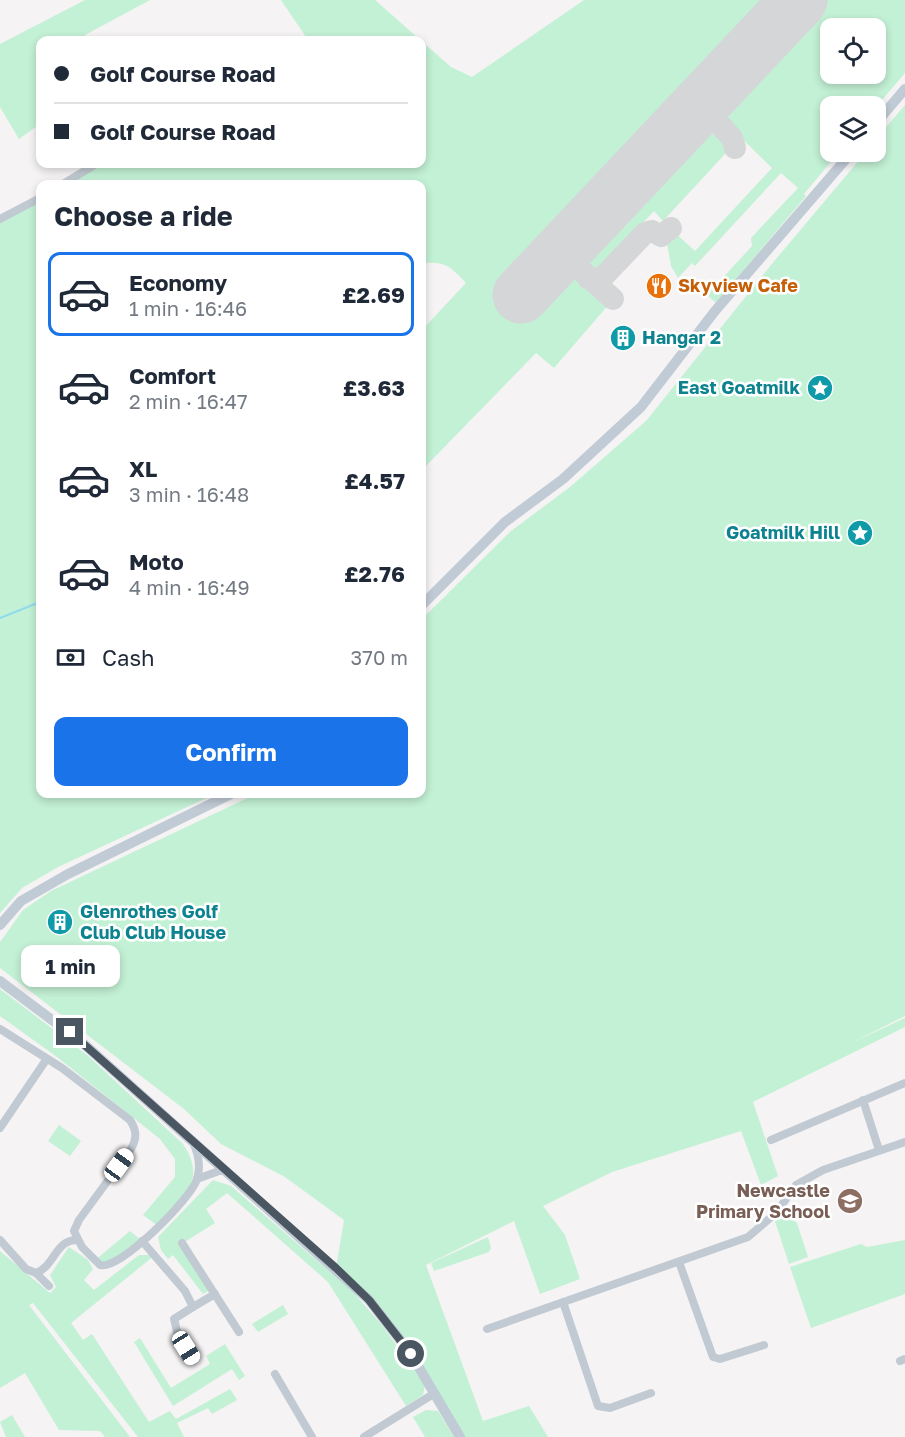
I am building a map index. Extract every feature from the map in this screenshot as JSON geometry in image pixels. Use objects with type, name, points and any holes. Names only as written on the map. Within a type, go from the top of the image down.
[{"type":"street","points":[[886,111],[905,89]]},
{"type":"street","points":[[426,601],[505,522],[563,479],[640,406],[715,311],[843,162]]},
{"type":"street","points":[[70,180],[89,168]]},
{"type":"street","points":[[0,219],[36,200]]},
{"type":"street","points":[[0,925],[21,901],[68,873],[223,798]]},
{"type":"street","points":[[0,981],[57,1021],[191,1138],[369,1300],[392,1326],[460,1437]]},
{"type":"street","points":[[0,1029],[62,1068],[106,1101],[130,1120],[136,1132],[131,1149],[74,1231],[77,1240],[94,1261],[106,1267],[142,1241],[188,1195],[197,1179],[198,1159],[191,1138]]},
{"type":"street","points":[[0,1128],[46,1060]]},
{"type":"street","points":[[771,1140],[905,1083]]},
{"type":"street","points":[[862,1100],[879,1150]]},
{"type":"street","points":[[487,1329],[748,1237],[776,1213],[796,1185],[824,1170],[905,1142]]},
{"type":"street","points":[[197,1179],[219,1171],[227,1171]]},
{"type":"street","points":[[0,1240],[26,1269],[36,1273],[49,1286]]},
{"type":"street","points":[[36,1273],[46,1267],[62,1244],[77,1240]]},
{"type":"street","points":[[142,1241],[185,1291],[193,1307]]},
{"type":"street","points":[[182,1243],[239,1332]]},
{"type":"street","points":[[679,1262],[713,1357],[720,1359],[764,1345]]},
{"type":"street","points":[[194,1360],[178,1335],[174,1319],[215,1294]]},
{"type":"street","points":[[562,1302],[598,1406],[610,1408],[651,1394]]},
{"type":"street","points":[[275,1374],[312,1437]]},
{"type":"street","points":[[364,1437],[435,1393]]},
{"type":"green space","points":[[85,0],[150,0],[85,36],[36,36],[36,127],[19,139],[0,107],[0,44]]},
{"type":"green space","points":[[281,0],[375,0],[416,36],[305,36]]},
{"type":"green space","points":[[584,0],[779,0],[540,256],[531,254],[505,281],[528,301],[556,273],[568,270],[610,303],[554,368],[536,353],[426,466],[426,326],[466,283],[447,266],[426,263],[426,180],[70,180],[89,168],[426,168],[426,45],[451,67],[472,77]]},
{"type":"green space","points":[[810,0],[905,0],[905,73],[885,96],[820,96],[820,162],[831,162],[804,194],[806,196],[716,303],[707,295],[752,246],[751,238],[798,188],[781,173],[695,266],[692,263],[678,278],[671,266],[666,238],[673,231],[695,251],[772,168],[718,115],[717,98]]},
{"type":"green space","points":[[905,105],[905,1016],[851,1043],[905,1018],[905,1027],[753,1102],[778,1176],[761,1185],[741,1131],[612,1172],[543,1206],[565,1235],[580,1279],[540,1294],[514,1221],[426,1265],[483,1421],[529,1406],[548,1437],[460,1437],[409,1352],[336,1268],[344,1220],[285,1177],[221,1144],[184,1109],[0,968],[0,942],[23,910],[51,891],[248,798],[426,798],[426,615],[511,531],[570,487],[646,421],[771,265],[858,162],[886,162],[886,127]]},
{"type":"green space","points":[[694,125],[709,125],[724,140],[725,154],[663,221],[654,211],[598,271],[586,270],[580,261],[581,246]]},
{"type":"green space","points":[[36,200],[36,798],[206,798],[58,867],[22,888],[0,913],[0,219]]},
{"type":"green space","points":[[0,989],[87,1055],[183,1144],[193,1168],[192,1179],[183,1198],[158,1226],[143,1215],[175,1177],[175,1159],[160,1139],[57,1057],[0,1016]]},
{"type":"green space","points":[[59,1125],[81,1141],[70,1156],[48,1141]]},
{"type":"green space","points":[[213,1180],[231,1186],[352,1291],[381,1324],[425,1385],[423,1395],[406,1406],[328,1282],[227,1193],[206,1209],[215,1223],[183,1243],[212,1289],[203,1294],[173,1255],[168,1259],[161,1250],[158,1237]]},
{"type":"green space","points":[[779,1211],[783,1211],[797,1223],[808,1257],[789,1264],[774,1218]]},
{"type":"green space","points":[[130,1231],[142,1241],[112,1265],[94,1261]]},
{"type":"green space","points":[[488,1237],[491,1248],[489,1252],[434,1271],[431,1263]]},
{"type":"green space","points":[[905,1240],[905,1294],[811,1328],[790,1267],[861,1244],[867,1247]]},
{"type":"green space","points":[[69,1247],[88,1260],[93,1269],[84,1280],[94,1290],[139,1255],[155,1255],[71,1323],[83,1340],[92,1334],[149,1422],[170,1411],[176,1419],[230,1389],[237,1400],[212,1414],[208,1408],[177,1423],[184,1437],[138,1437],[33,1303],[29,1305],[130,1437],[105,1437],[100,1431],[59,1430],[25,1373],[0,1388],[0,1251],[50,1293],[56,1287],[50,1275]]},
{"type":"green space","points":[[283,1305],[288,1314],[258,1332],[252,1324]]},
{"type":"green space","points":[[140,1338],[171,1388],[210,1364],[206,1356],[225,1344],[245,1376],[239,1380],[232,1369],[173,1406],[134,1342]]},
{"type":"green space","points":[[426,1410],[438,1411],[454,1437],[425,1437],[413,1417]]},
{"type":"green space","points":[[12,1415],[25,1437],[6,1437],[0,1422]]},
{"type":"waterway","points":[[0,618],[36,604]]},
{"type":"taxiway","points":[[715,90],[712,116],[732,138],[735,148]]},
{"type":"taxiway","points":[[682,125],[700,119],[715,122]]},
{"type":"taxiway","points":[[588,278],[602,278],[645,233],[652,231],[661,236],[671,228]]},
{"type":"taxiway","points":[[579,235],[571,248],[573,263],[613,299]]},
{"type":"taxiway","points":[[545,271],[563,264],[577,269]]},
{"type":"runway","points":[[521,295],[799,0]]},
{"type":"place","name":"Skyview Cafe","points":[[659,286]]},
{"type":"place","name":"Hangar 2","points":[[623,338]]},
{"type":"place","name":"East Goatmilk","points":[[820,388]]},
{"type":"place","name":"Goatmilk Hill","points":[[860,533]]},
{"type":"place","name":"Glenrothes Golf Club Club House","points":[[60,922]]},
{"type":"place","name":"Newcastle Primary School","points":[[850,1201]]},
{"type":"route","points":[[70,1032],[336,1268],[392,1326],[411,1354]]}]
